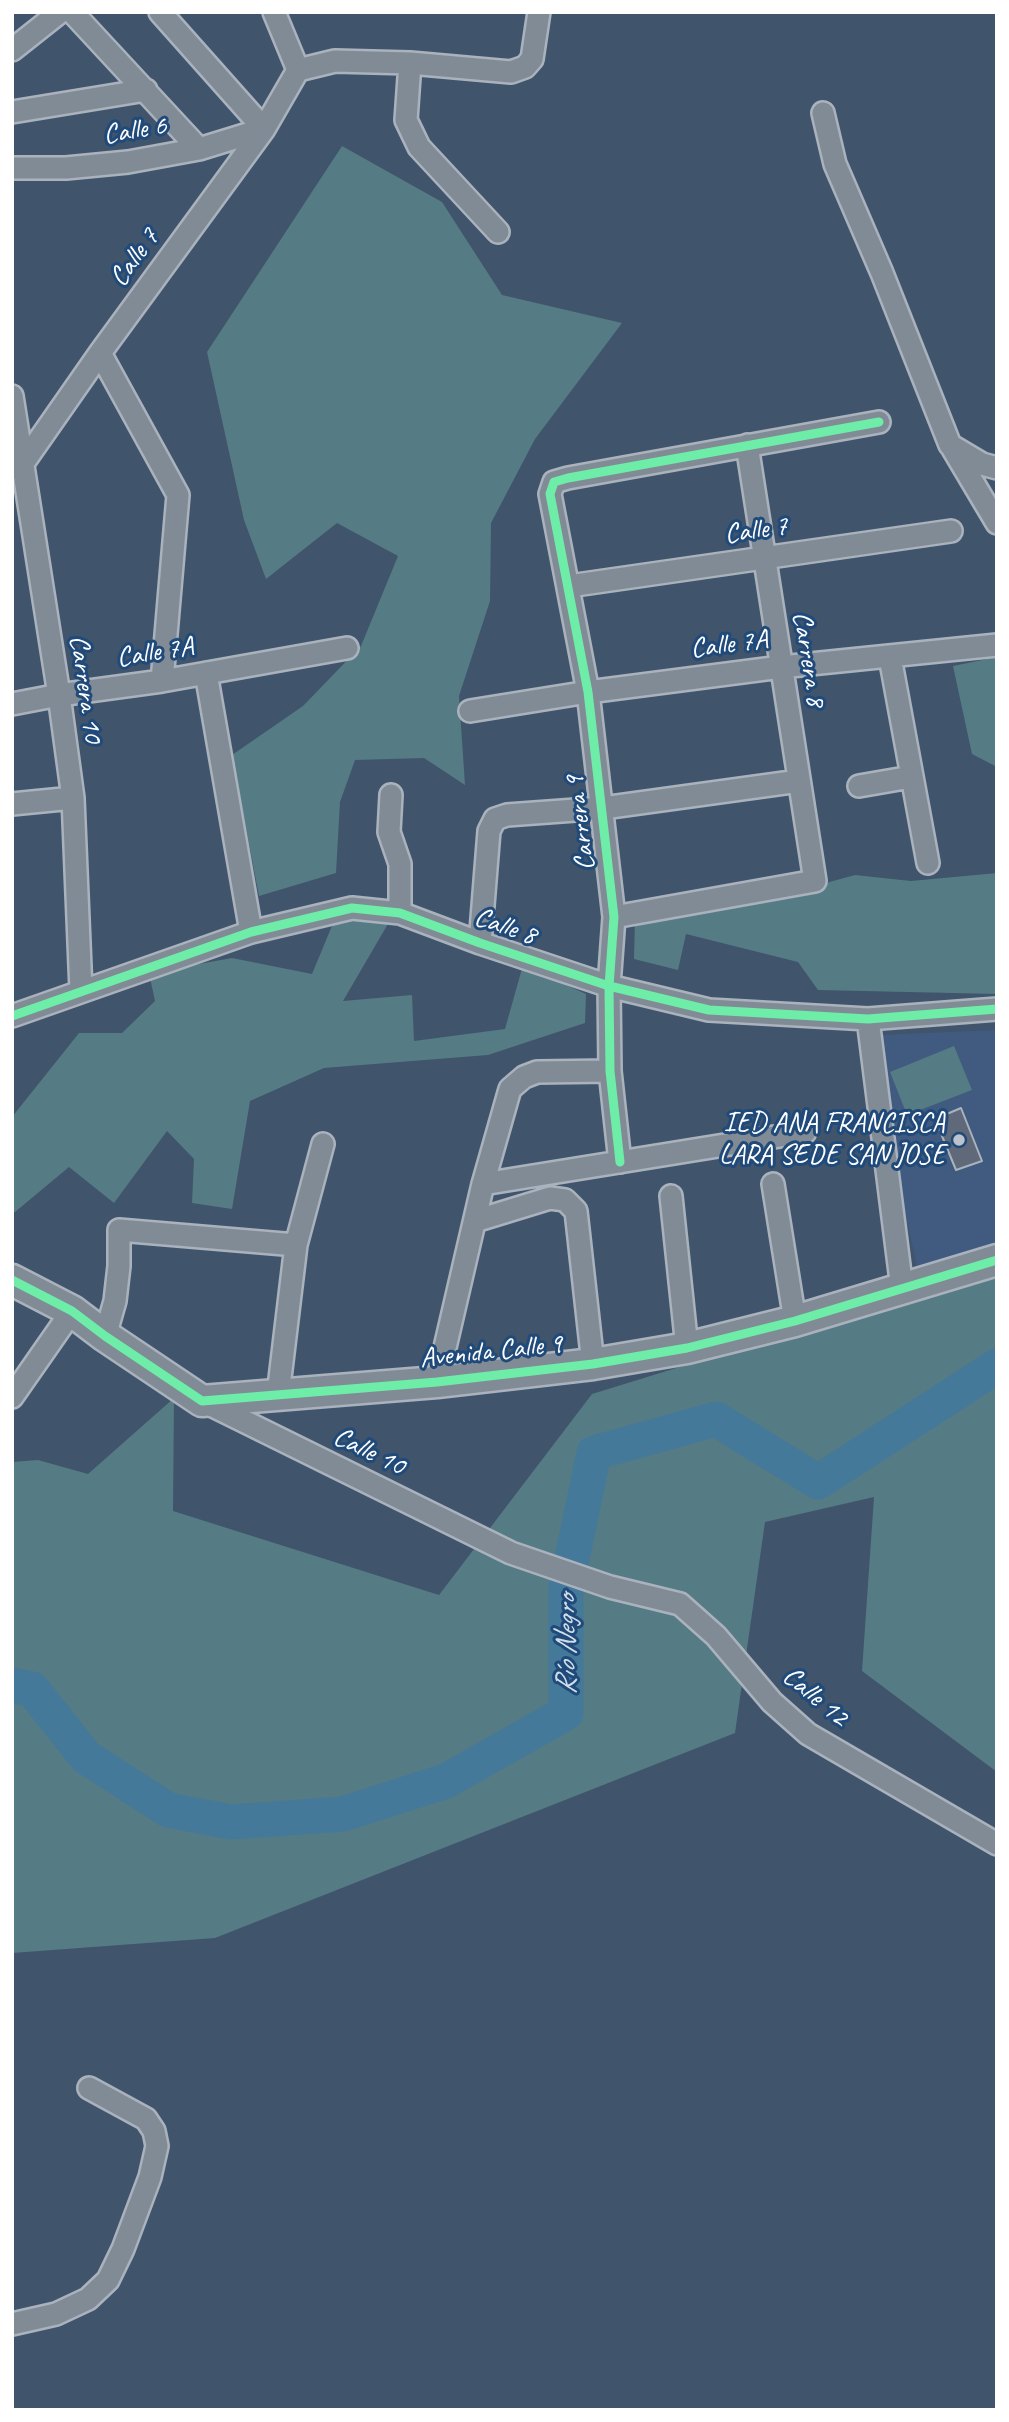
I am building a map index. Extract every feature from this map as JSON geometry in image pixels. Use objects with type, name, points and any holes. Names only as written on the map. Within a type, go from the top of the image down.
[{"type":"street","points":[[12,50],[60,12]]},
{"type":"street","points":[[72,12],[199,149]]},
{"type":"street","points":[[160,12],[264,129]]},
{"type":"street","points":[[274,12],[298,69],[335,61],[410,63],[512,72],[525,67],[532,59],[539,12]]},
{"type":"street","points":[[410,63],[406,120],[419,147],[498,232]]},
{"type":"street","name":"Calle 7","points":[[17,471],[264,129],[298,69]]},
{"type":"street","points":[[12,111],[146,90]]},
{"type":"street","points":[[822,113],[835,164],[950,444],[997,523]]},
{"type":"street","name":"Calle 6","points":[[12,168],[66,168],[128,162],[199,149],[264,129]]},
{"type":"street","points":[[100,353],[178,495],[162,681]]},
{"type":"street","name":"Carrera 10","points":[[12,396],[17,471],[59,695],[73,798],[81,992]]},
{"type":"street","points":[[747,445],[878,422]]},
{"type":"street","points":[[950,444],[982,464],[997,468]]},
{"type":"street","name":"Carrera 9","points":[[620,1162],[610,1071],[609,986],[614,918],[603,808],[588,692],[550,494],[554,482],[747,445]]},
{"type":"street","name":"Carrera 8","points":[[614,918],[815,881],[747,445]]},
{"type":"street","name":"Calle 7","points":[[569,586],[951,531]]},
{"type":"street","name":"Calle 7A","points":[[470,710],[781,667],[997,645]]},
{"type":"street","name":"Calle 7A","points":[[12,704],[347,648]]},
{"type":"street","points":[[890,657],[928,863]]},
{"type":"street","points":[[206,673],[251,932]]},
{"type":"street","points":[[859,786],[911,776]]},
{"type":"street","points":[[480,943],[489,831],[495,818],[603,808],[799,781]]},
{"type":"street","points":[[391,795],[389,832],[400,864],[400,913]]},
{"type":"street","points":[[12,804],[73,798]]},
{"type":"street","name":"Calle 8","points":[[12,1016],[251,932],[352,908],[400,913],[609,986],[709,1010],[868,1019],[997,1009]]},
{"type":"street","points":[[868,1019],[902,1289]]},
{"type":"street","points":[[437,1382],[483,1184],[510,1089],[524,1077],[537,1072],[610,1071]]},
{"type":"street","points":[[483,1184],[805,1132]]},
{"type":"street","points":[[278,1395],[296,1245],[323,1144]]},
{"type":"street","points":[[772,1185],[796,1321]]},
{"type":"street","points":[[671,1196],[687,1348]]},
{"type":"street","points":[[475,1221],[550,1198],[565,1200],[576,1211],[593,1364]]},
{"type":"street","points":[[105,1336],[115,1301],[120,1266],[119,1230],[296,1245]]},
{"type":"street","name":"Avenida Calle 9","points":[[202,1401],[437,1382],[593,1364],[687,1348],[796,1321],[997,1260]]},
{"type":"street","points":[[12,1280],[72,1311],[202,1401]]},
{"type":"street","points":[[12,1397],[72,1311]]},
{"type":"street","name":"Calle 10","points":[[202,1401],[511,1553],[610,1587]]},
{"type":"street","name":"Calle 12","points":[[610,1587],[680,1604],[716,1636],[772,1702],[808,1734],[997,1844]]},
{"type":"street","points":[[12,2324],[56,2315],[88,2299],[108,2280],[123,2249],[150,2177],[157,2146],[154,2131],[146,2119],[89,2088]]},
{"type":"shaded area","points":[[997,1030],[997,1248],[918,1271],[896,1172],[878,1035]]},
{"type":"green space","points":[[342,146],[442,202],[502,295],[622,323],[535,439],[491,523],[490,601],[459,696],[465,785],[424,758],[355,760],[340,802],[336,873],[259,896],[232,755],[303,706],[361,646],[398,556],[337,523],[266,579],[244,520],[207,352]]},
{"type":"green space","points":[[997,657],[997,767],[972,754],[953,666]]},
{"type":"green space","points":[[997,873],[997,994],[818,990],[798,962],[686,934],[678,970],[634,959],[635,917],[786,894],[855,875],[911,881]]},
{"type":"green space","points":[[392,917],[343,1001],[412,995],[414,1041],[505,1029],[523,965],[586,994],[585,1023],[488,1055],[324,1068],[250,1101],[232,1209],[192,1203],[194,1159],[167,1131],[114,1203],[69,1167],[12,1212],[12,1117],[79,1033],[122,1033],[155,1001],[149,973],[232,958],[312,974],[334,921]]},
{"type":"green space","points":[[954,1046],[972,1090],[907,1115],[890,1072]]},
{"type":"green space","points":[[997,1269],[997,1772],[862,1671],[874,1497],[765,1522],[735,1733],[215,1938],[12,1953],[12,1462],[38,1460],[88,1474],[174,1398],[173,1511],[439,1595],[592,1394]]},
{"type":"building","name":"IED ANA FRANCISCA LARA SEDE SAN JOSE","points":[[961,1108],[982,1161],[956,1170],[935,1119]]},
{"type":"waterway","name":"Río Negro","points":[[12,1685],[32,1689],[86,1757],[168,1810],[231,1822],[343,1814],[446,1781],[566,1713],[566,1587],[594,1453],[716,1419],[818,1482],[997,1366]]},
{"type":"cycle path","points":[[620,1162],[610,1071],[609,986],[614,917],[588,692],[550,494],[554,482],[879,422]]},
{"type":"cycle path","points":[[12,1016],[251,932],[352,908],[400,913],[609,986],[709,1010],[868,1019],[997,1009]]},
{"type":"cycle path","points":[[12,1280],[72,1311],[202,1401],[437,1382],[593,1364],[687,1348],[795,1321],[997,1260]]},
{"type":"place","name":"IED ANA FRANCISCA LARA SEDE SAN JOSE","points":[[959,1140]]}]
